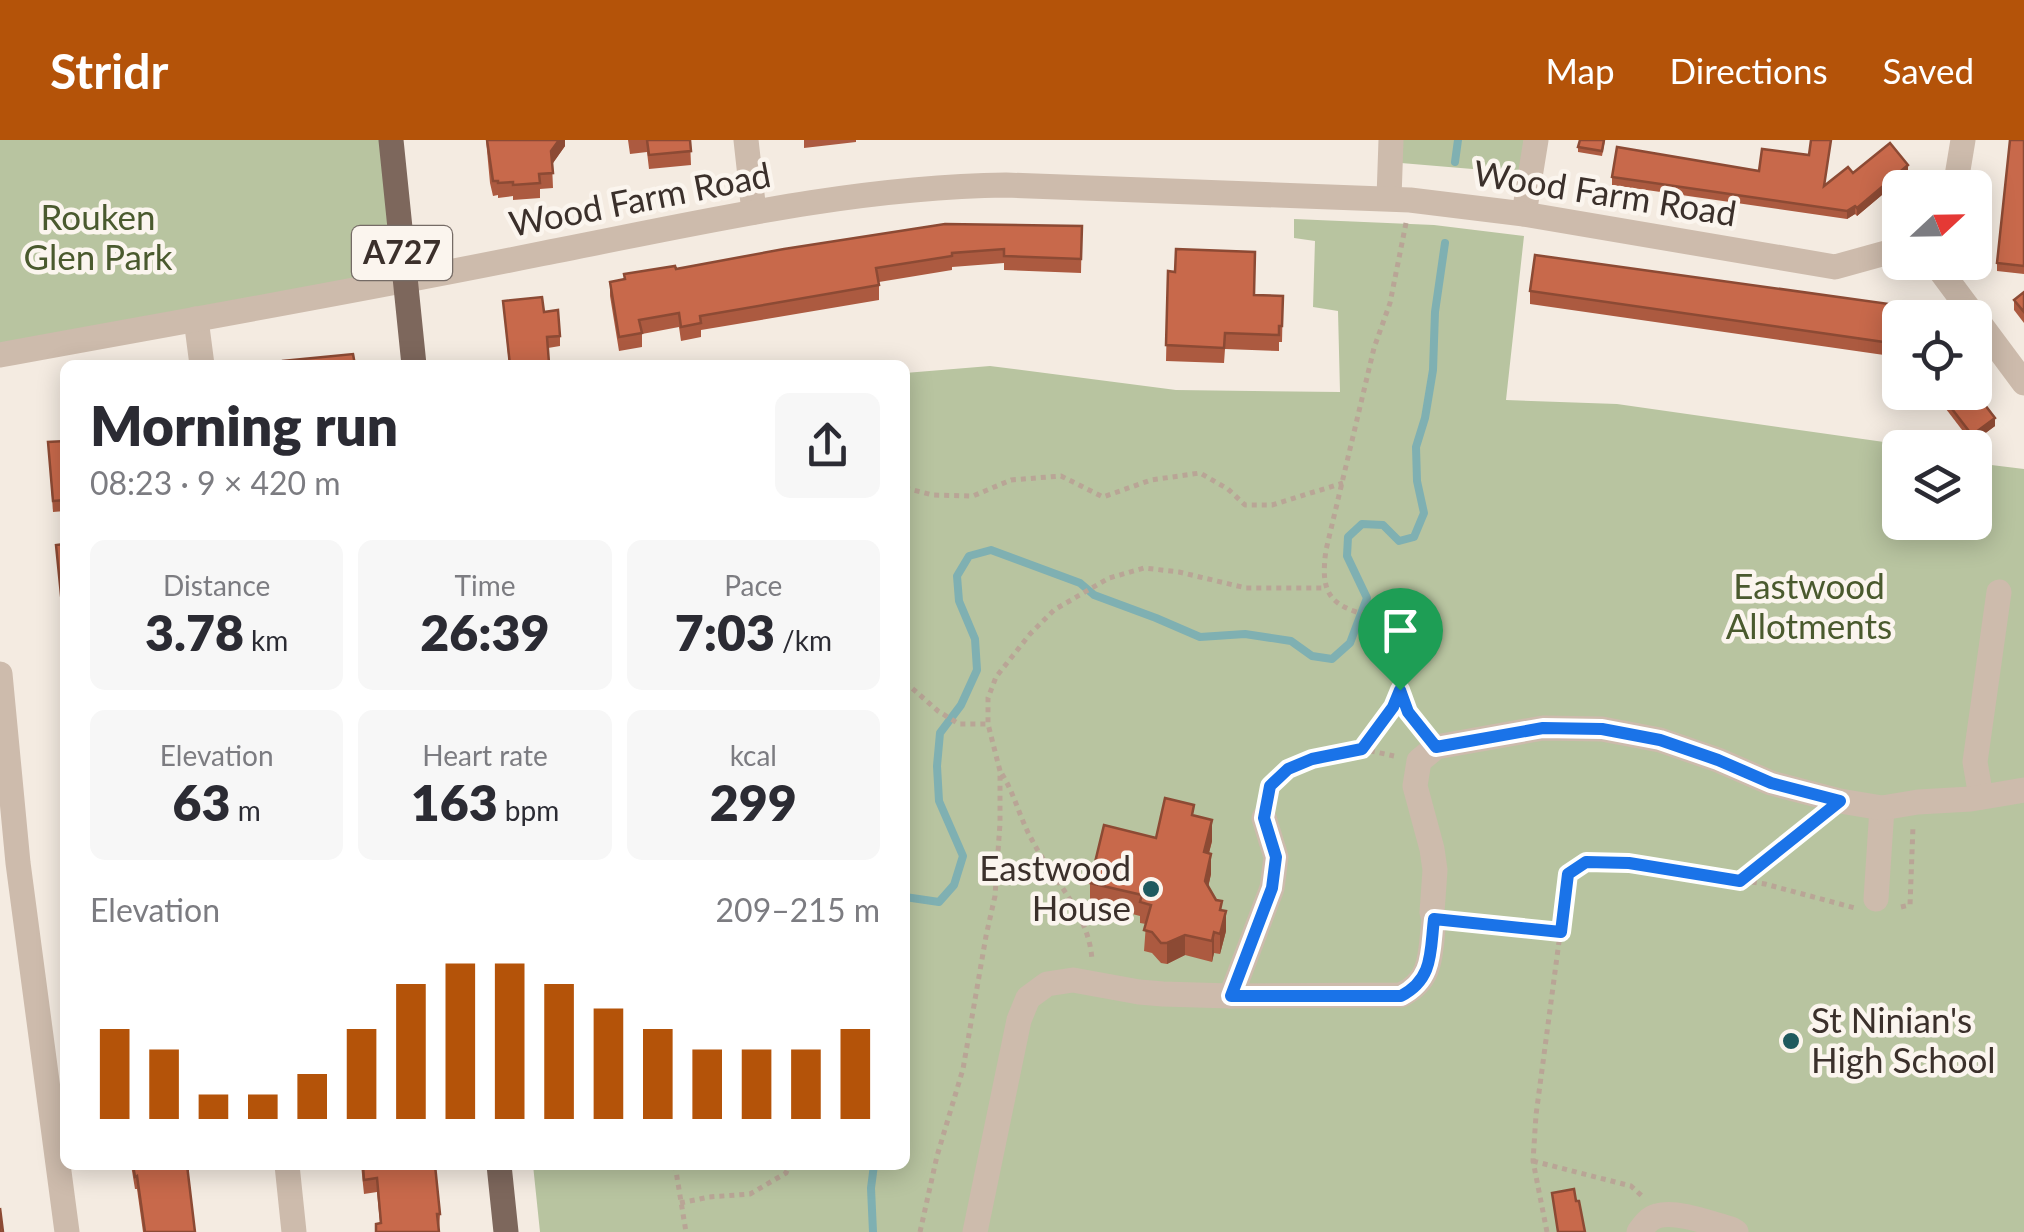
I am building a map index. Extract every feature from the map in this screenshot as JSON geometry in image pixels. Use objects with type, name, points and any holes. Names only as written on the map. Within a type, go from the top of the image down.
[{"type":"main road","name":"A727","points":[[391,140],[414,360]]},
{"type":"main road","points":[[500,1170],[506,1232]]},
{"type":"street","points":[[746,140],[754,212]]},
{"type":"street","points":[[1391,140],[1400,199]]},
{"type":"street","points":[[1524,214],[1536,140]]},
{"type":"street","points":[[1958,170],[1963,140]]},
{"type":"street","name":"Wood Farm Road","points":[[0,355],[754,212],[947,186],[1400,199],[1524,214],[1835,266],[1882,254]]},
{"type":"street","points":[[1947,280],[2024,383]]},
{"type":"street","points":[[196,319],[201,360]]},
{"type":"street","points":[[1981,797],[1976,762],[1999,592]]},
{"type":"street","points":[[0,674],[18,863],[67,1232]]},
{"type":"street","points":[[975,1232],[1019,1020],[1028,998],[1047,984],[1073,980],[1139,992],[1231,996],[1401,996],[1412,990],[1427,971],[1434,919],[1432,849],[1415,786],[1428,754],[1543,728],[1602,729],[1660,740],[1771,783],[1882,808],[2024,790]]},
{"type":"street","points":[[1877,905],[1882,808]]},
{"type":"street","points":[[1231,996],[1272,888],[1276,857],[1264,818]]},
{"type":"street","points":[[288,1170],[294,1232]]},
{"type":"street","points":[[1647,1224],[1686,1217],[1736,1232]]},
{"type":"path","points":[[1264,818],[1270,786],[1288,769],[1312,759],[1362,749],[1428,754],[1400,690],[1397,647],[1391,626],[1380,618],[1348,611],[1337,602],[1326,588],[1324,568],[1374,348],[1390,303],[1402,248],[1400,199]]},
{"type":"path","points":[[910,489],[933,495],[973,496],[1010,480],[1062,476],[1103,496],[1151,480],[1200,472],[1245,505],[1272,505],[1342,483]]},
{"type":"path","points":[[920,1232],[963,1069],[996,896],[1000,771],[988,724],[988,698],[996,677],[1054,610],[1110,578],[1144,568],[1246,588],[1326,588]]},
{"type":"path","points":[[910,686],[959,724],[988,724]]},
{"type":"path","points":[[1362,749],[1393,707],[1400,690]]},
{"type":"path","points":[[1000,771],[1017,800],[1029,836],[1068,894],[1084,928],[1092,954],[1092,984]]},
{"type":"path","points":[[1740,881],[1840,801]]},
{"type":"path","points":[[1547,1232],[1533,1160],[1568,874],[1586,862],[1629,863],[1765,884],[1846,907],[1910,905],[1914,803]]},
{"type":"path","points":[[1434,919],[1561,932]]},
{"type":"path","points":[[1533,1160],[1630,1186],[1642,1196],[1647,1224]]},
{"type":"path","points":[[676,1170],[686,1232]]},
{"type":"path","points":[[680,1203],[750,1194],[787,1170]]},
{"type":"green space","name":"Rouken Glen Park","points":[[0,140],[391,140],[405,281],[0,355]]},
{"type":"green space","points":[[1402,140],[1524,140],[1520,173],[1401,163]]},
{"type":"green space","name":"Eastwood Allotments","points":[[1294,219],[1434,225],[1524,236],[1506,400],[1617,404],[1882,442],[1882,540],[1992,540],[1992,465],[2024,469],[2024,1232],[540,1232],[534,1170],[910,1170],[910,373],[990,366],[1176,390],[1340,392],[1338,311],[1313,307],[1315,241],[1294,238]]},
{"type":"building","points":[[487,140],[559,140],[551,151],[553,173],[539,174],[540,183],[513,185],[493,181]]},
{"type":"building","points":[[647,140],[690,140],[691,151],[649,155]]},
{"type":"building","points":[[1580,140],[1604,140],[1602,151],[1578,147]]},
{"type":"building","points":[[1811,140],[1831,140],[1824,186],[1848,167],[1853,173],[1890,143],[1908,165],[1902,170],[1882,170],[1882,187],[1857,208],[1847,211],[1612,177],[1617,147],[1759,171],[1762,149],[1809,155]]},
{"type":"building","points":[[2010,140],[2024,140],[2024,266],[1997,263]]},
{"type":"building","points":[[945,224],[1082,226],[1081,259],[1004,256],[1004,249],[952,253],[876,268],[879,285],[700,316],[701,323],[681,327],[679,313],[639,320],[642,333],[619,337],[610,282],[625,279],[624,274],[675,266],[676,269]]},
{"type":"building","points":[[1176,249],[1255,252],[1254,295],[1283,296],[1279,335],[1225,333],[1224,348],[1166,345],[1168,271],[1175,272]]},
{"type":"building","points":[[1535,255],[1882,303],[1882,342],[1530,291]]},
{"type":"building","points":[[2024,292],[2024,312],[2014,300]]},
{"type":"building","points":[[542,297],[544,312],[558,310],[560,336],[547,337],[549,360],[509,360],[503,301]]},
{"type":"building","points":[[353,354],[354,360],[293,360]]},
{"type":"building","points":[[1953,410],[1989,410],[1995,418],[1979,430],[1968,430]]},
{"type":"building","points":[[60,441],[60,500],[53,501],[48,442]]},
{"type":"building","points":[[56,545],[60,545],[60,585]]},
{"type":"building","name":"Eastwood House","points":[[1165,798],[1194,805],[1192,815],[1212,820],[1204,852],[1211,854],[1205,881],[1216,900],[1222,901],[1220,910],[1226,911],[1220,934],[1214,932],[1212,941],[1185,935],[1161,943],[1152,932],[1144,930],[1151,905],[1140,902],[1142,895],[1090,883],[1104,825],[1156,838]]},
{"type":"building","points":[[134,1170],[188,1170],[195,1232],[145,1232]]},
{"type":"building","points":[[363,1170],[436,1170],[439,1232],[376,1232],[376,1224],[381,1223],[377,1178],[364,1180]]},
{"type":"building","points":[[1574,1189],[1585,1232],[1558,1232],[1552,1193]]},
{"type":"waterway","points":[[1455,162],[1458,140]]},
{"type":"waterway","points":[[910,898],[939,902],[954,885],[963,856],[939,801],[937,766],[940,733],[961,705],[977,670],[975,639],[959,601],[957,576],[969,556],[991,550],[1080,583],[1094,595],[1200,637],[1245,634],[1291,641],[1312,656],[1332,659],[1350,643],[1367,598],[1347,556],[1348,537],[1362,524],[1383,525],[1399,541],[1414,537],[1424,513],[1417,481],[1416,447],[1433,370],[1435,312],[1445,243]]},
{"type":"waterway","points":[[873,1170],[873,1232]]},
{"type":"place","name":"Eastwood House","points":[[1151,889]]},
{"type":"place","name":"St Ninian's High School","points":[[1791,1041]]},
{"type":"route","points":[[1400,690],[1408,712],[1436,747],[1543,728],[1602,729],[1660,740],[1771,783],[1840,801],[1740,881],[1629,863],[1586,862],[1568,874],[1561,932],[1434,919],[1427,971],[1412,990],[1401,996],[1231,996],[1272,888],[1276,857],[1264,818],[1270,786],[1288,769],[1312,759],[1362,749],[1378,731],[1400,690]]}]
